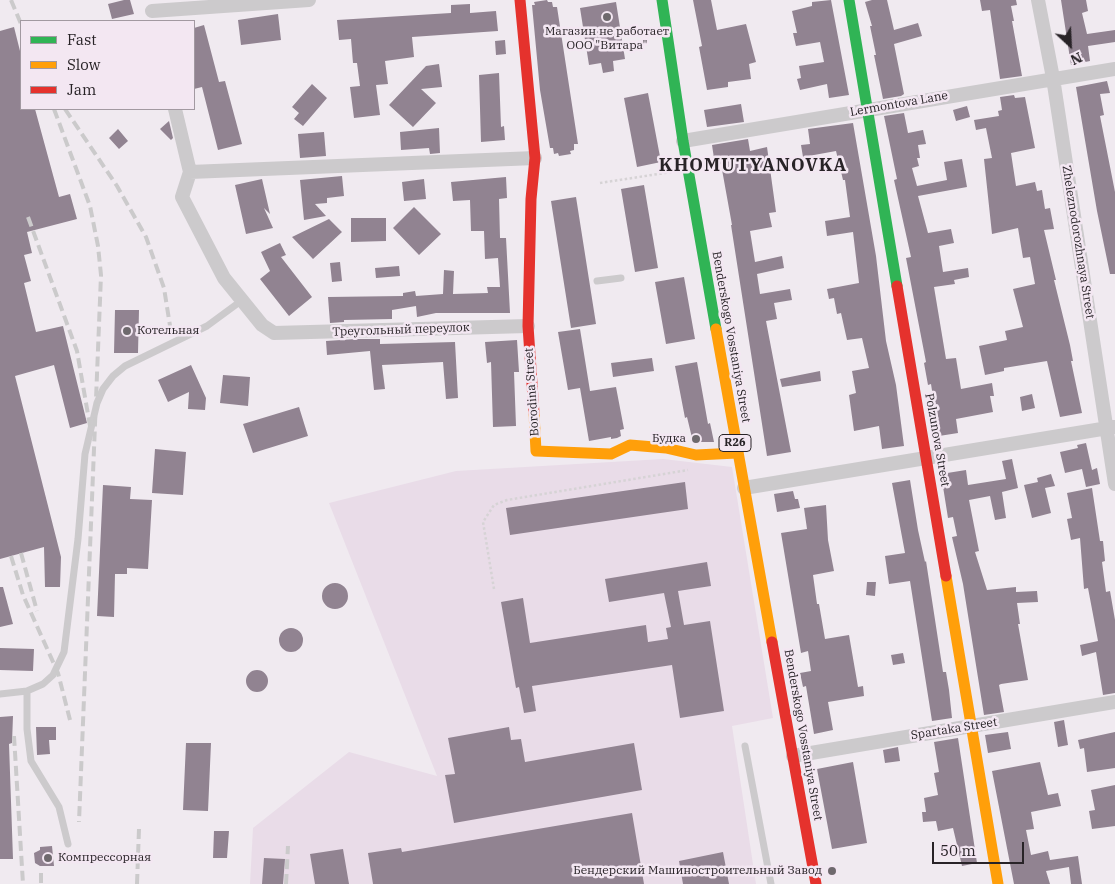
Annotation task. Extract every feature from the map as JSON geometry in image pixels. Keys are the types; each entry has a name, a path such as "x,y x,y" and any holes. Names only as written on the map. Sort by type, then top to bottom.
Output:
{"street":[{"path":"152,11 309,0"},
{"name":"Borodina Street","path":"520,0 535,158 531,199 528,326 536,451 611,454 630,445 666,448 696,454 737,453"},
{"name":"Benderskogo Vosstaniya Street","path":"662,0 683,141 815,884"},
{"name":"Polzunova Street","path":"849,0 998,884"},
{"name":"Zheleznodorozhnaya Street","path":"1038,0 1053,78 1110,427 1115,484"},
{"name":"Lermontova Lane","path":"683,141 1115,68"},
{"path":"175,110 190,172 182,197 224,278 241,301"},
{"path":"190,172 535,158"},
{"name":"Треугольный переулок","path":"241,301 262,326 274,333 528,326"},
{"path":"744,488 1110,427"},
{"name":"Spartaka Street","path":"793,756 1115,702"}],"lane":[{"path":"597,281 621,278"},
{"path":"0,694 37,688 51,678 64,652 78,538 85,454 97,403 103,389 119,370 207,326 241,301"},
{"path":"27,691 27,729 31,760 59,807 68,844"},
{"path":"745,746 771,884"}],"path":[{"path":"600,183 688,169"},
{"path":"494,589 483,522 494,506 507,500 691,470"}],"shaded area":[{"path":"663,459 732,467 773,718 732,726 756,884 250,884 253,828 349,752 437,776 329,503 456,471"}],"building":[{"path":"130,0 134,14 112,19 108,4"},
{"path":"547,0 552,2 553,7 557,7 578,144 574,144 574,150 570,151 571,154 559,156 558,153 554,154 553,148 550,148 540,90 532,5 535,5 534,2"},
{"path":"693,0 711,0 717,30 746,24 756,62 749,64 751,79 728,82 728,87 707,90 699,47 702,46"},
{"path":"831,0 849,95 829,98 827,84 800,90 797,79 801,78 799,66 824,62 820,42 796,46 793,33 797,33 792,11 812,6 812,2"},
{"path":"887,0 894,30 918,23 922,36 894,44 904,94 901,96 883,99 874,55 876,55 870,26 872,26 865,2"},
{"path":"980,0 1016,0 1017,5 1011,6 1014,21 1012,21 1022,76 1000,79 990,10 982,11"},
{"path":"1061,0 1086,0 1088,11 1082,13 1087,34 1115,30 1115,42 1088,46 1090,61 1071,65"},
{"path":"616,2 625,59 613,61 614,71 603,73 601,63 589,65 580,8"},
{"path":"470,4 470,13 496,11 498,31 412,37 414,57 385,61 388,84 376,85 380,115 354,118 350,87 360,86 357,63 353,63 351,39 339,40 337,20 451,13 451,5"},
{"path":"278,14 281,40 241,45 238,20"},
{"path":"204,25 219,82 225,81 242,144 218,150 202,87 195,89 195,28"},
{"path":"14,27 20,51 20,110 35,110 59,197 70,194 77,219 27,232 32,253 24,255 31,281 24,283 36,332 63,326 87,423 70,428 54,365 15,376 61,557 60,587 45,587 44,547 0,559 0,31"},
{"path":"505,40 506,54 496,55 495,41"},
{"path":"439,64 442,87 421,89 436,103 413,127 389,105 426,66"},
{"path":"499,73 501,127 504,126 505,140 481,142 479,75"},
{"path":"1107,81 1110,93 1100,94 1104,115 1100,116 1115,192 1115,274 1110,274 1097,211 1076,87"},
{"path":"312,84 327,98 303,126 294,119 299,113 292,107"},
{"path":"648,93 661,162 637,167 624,98"},
{"path":"1014,95 1015,98 1025,97 1035,148 1011,153 1016,186 1035,182 1037,191 1042,190 1045,209 1050,208 1054,229 1044,230 1070,345 1073,361 1071,361 1082,413 1060,417 1047,361 1004,368 1004,371 985,375 979,346 1007,340 1005,331 1023,327 1013,289 1035,284 1030,257 1023,258 1018,228 992,234 984,159 992,158 986,128 976,130 974,120 999,116 998,111 1002,110 1000,97"},
{"path":"741,104 744,122 707,127 704,110"},
{"path":"967,106 970,117 956,121 953,110"},
{"path":"904,113 908,133 923,130 926,144 918,145 920,158 917,158 919,166 912,168 917,186 947,180 944,162 962,159 967,187 918,196 928,233 951,229 954,243 939,246 943,272 968,268 969,277 954,280 955,284 934,287 946,359 956,358 961,389 992,383 994,396 990,396 993,412 956,419 958,433 939,436 931,384 928,385 924,363 926,362 906,258 911,257 894,180 897,179 884,116"},
{"path":"169,121 173,138 171,140 160,129"},
{"path":"853,123 876,256 886,341 896,385 904,446 882,449 879,426 854,431 849,395 856,393 852,371 869,368 862,338 847,340 841,313 837,314 834,298 829,299 827,289 859,283 853,232 827,236 825,221 850,217 845,180 843,180 836,151 803,157 801,145 810,144 808,129"},
{"path":"439,128 440,153 430,154 429,148 401,150 400,132"},
{"path":"118,129 128,141 119,149 109,138"},
{"path":"324,132 326,156 300,158 298,134"},
{"path":"748,139 750,151 767,147 776,212 769,213 772,227 750,231 755,262 782,256 784,268 757,274 760,294 790,289 792,300 774,303 777,319 766,321 791,452 767,456 732,225 721,164 715,165 712,145"},
{"path":"342,176 344,196 327,198 327,203 315,204 326,216 304,220 300,180"},
{"path":"506,177 507,198 499,199 500,238 506,238 510,313 436,313 417,317 416,306 392,310 392,319 344,320 344,322 330,323 328,297 403,296 403,293 415,291 416,296 443,294 444,270 454,271 453,294 488,293 487,287 500,287 498,258 485,259 484,231 471,231 470,200 453,201 451,182"},
{"path":"262,179 270,214 264,208 273,228 246,234 235,185"},
{"path":"424,179 426,199 404,201 402,182"},
{"path":"644,185 658,268 635,272 621,189"},
{"path":"576,197 596,324 571,328 551,201"},
{"path":"414,207 441,234 419,255 393,228"},
{"path":"351,218 386,218 386,241 351,242"},
{"path":"329,219 342,232 313,259 292,237"},
{"path":"280,243 286,255 281,257 312,297 289,316 260,279 270,271 261,252"},
{"path":"340,262 342,281 332,282 330,263"},
{"path":"399,266 400,276 376,278 375,268"},
{"path":"684,277 695,339 666,344 655,282"},
{"name":"Котельная","path":"115,310 139,310 138,353 114,353"},
{"path":"580,329 590,391 616,387 624,429 620,430 621,436 617,438 611,439 611,437 589,441 580,388 568,390 558,332"},
{"path":"380,339 380,344 455,342 458,398 446,399 443,362 382,365 385,389 374,390 370,351 327,355 326,341"},
{"path":"517,340 519,372 514,372 516,426 493,427 491,362 487,363 485,342"},
{"path":"652,358 654,371 613,377 611,363"},
{"path":"697,362 708,424 710,423 714,442 693,442 687,417 685,418 675,366"},
{"path":"191,365 206,398 205,410 188,409 189,392 168,402 158,380"},
{"path":"820,371 821,381 782,387 780,379"},
{"path":"223,375 250,377 248,406 220,403"},
{"path":"1032,394 1035,408 1022,411 1020,397"},
{"path":"299,407 308,436 253,453 243,424"},
{"path":"1086,443 1092,470 1097,468 1100,484 1086,487 1082,469 1065,473 1060,452 1078,448 1077,445"},
{"path":"155,449 186,452 183,495 152,493"},
{"path":"1012,459 1018,488 1002,492 1006,518 995,520 990,496 969,500 979,551 975,552 987,590 1016,587 1016,592 1037,591 1038,602 1017,603 1020,624 1018,624 1028,680 999,685 1004,712 984,715 963,584 952,537 957,536 953,517 948,518 941,474 966,470 968,485 1006,479 1002,461"},
{"path":"1051,474 1055,486 1045,488 1051,513 1032,518 1024,485 1038,482 1037,478"},
{"path":"910,480 918,530 926,561 943,672 946,672 952,718 932,721 910,581 889,584 885,556 905,553 892,483"},
{"path":"685,482 688,509 510,535 506,508"},
{"path":"103,485 131,487 130,499 152,500 148,569 127,568 127,574 115,574 114,617 97,616"},
{"path":"1092,488 1100,541 1103,541 1105,561 1102,562 1106,592 1110,591 1115,620 1115,693 1103,695 1096,652 1082,656 1080,645 1098,641 1088,588 1084,589 1080,538 1071,540 1067,519 1072,518 1067,493"},
{"path":"793,491 795,499 798,499 800,508 777,512 774,494"},
{"path":"826,505 828,540 834,571 813,575 817,604 819,604 825,639 849,635 858,687 863,686 864,696 828,702 833,730 814,734 806,686 803,687 800,673 811,671 808,651 801,653 781,533 807,529 804,508"},
{"path":"707,562 711,586 678,591 684,625 710,621 724,711 680,718 672,665 532,686 536,711 524,713 519,687 516,688 501,602 523,598 530,643 646,625 648,642 668,639 666,628 671,627 664,593 609,602 605,579"},
{"path":"867,582 876,582 875,596 866,595"},
{"path":"335,583 344,587 348,596 344,605 335,609 326,605 322,596 326,587"},
{"path":"0,587 3,587 13,624 0,627"},
{"path":"291,628 299,632 303,640 299,648 291,652 283,648 279,640 283,632"},
{"path":"0,648 34,649 33,671 0,670"},
{"path":"903,653 905,663 893,665 891,655"},
{"path":"257,670 265,673 268,681 265,689 257,692 249,689 246,681 249,673"},
{"path":"13,716 12,743 9,744 13,859 0,859 0,717"},
{"path":"1064,720 1068,745 1058,747 1054,722"},
{"path":"36,727 56,727 56,740 49,740 50,754 37,755"},
{"path":"509,727 511,740 521,739 525,762 634,743 642,790 454,823 445,775 455,774 448,738"},
{"path":"1008,732 1011,749 988,753 985,735"},
{"path":"1115,732 1115,768 1087,772 1084,748 1080,749 1078,740"},
{"path":"958,738 977,863 962,866 953,828 938,831 936,821 923,822 922,812 926,812 924,798 938,795 934,773 939,772 934,742"},
{"path":"186,743 211,743 208,811 183,810"},
{"path":"898,747 900,761 885,763 883,750"},
{"path":"853,762 867,843 832,849 817,769"},
{"path":"1040,762 1048,795 1058,793 1061,806 1031,812 1034,829 1026,830 1031,855 1048,851 1050,860 1078,856 1082,884 1071,884 1069,867 1046,871 1050,884 1014,884 992,771"},
{"path":"1115,785 1115,826 1092,829 1089,811 1095,810 1091,790"},
{"path":"632,813 644,884 373,884 368,853 401,848 402,852"},
{"path":"214,831 229,831 227,858 213,858"},
{"name":"Компрессорная","path":"52,846 54,866 40,866 35,863 34,853 40,850 40,847"},
{"path":"343,849 349,884 315,884 310,854"},
{"path":"723,852 729,884 683,884 679,861"},
{"path":"264,858 285,859 283,884 262,884"}],"railway":[{"path":"11,0 20,22"},
{"path":"54,110 90,206 98,246 101,275 79,822"},
{"path":"66,110 117,186 146,237 164,288 171,332"},
{"path":"28,217 77,351 90,426"},
{"path":"21,553 37,611"},
{"path":"11,556 23,595 58,673 70,720"},
{"path":"14,736 23,884"},
{"path":"137,884 139,829"},
{"path":"286,884 288,846"},
{"path":"41,873 41,884"}],"traffic: fast":[{"path":"662,0 683,141 716,329"},
{"path":"849,0 897,286"}],"traffic: slow":[{"path":"716,329 772,642"},
{"path":"534,413 536,451 611,454 630,445 666,448 696,455 737,453"},
{"path":"946,576 998,884"}],"traffic: jam":[{"path":"520,0 535,158 531,199 528,326 534,413"},
{"path":"897,286 946,576"},
{"path":"772,642 816,884"}],"place":[{"name":"Магазин не работает ООО \"Витара\"","path":"607,17"},
{"name":"Котельная","path":"127,331"},
{"name":"Будка","path":"696,439"},
{"name":"Компрессорная","path":"48,858"},
{"name":"Бендерский Машиностроительный Завод","path":"832,871"}],"district":[{"name":"KHOMUTYANOVKA","path":"753,166"}]}
